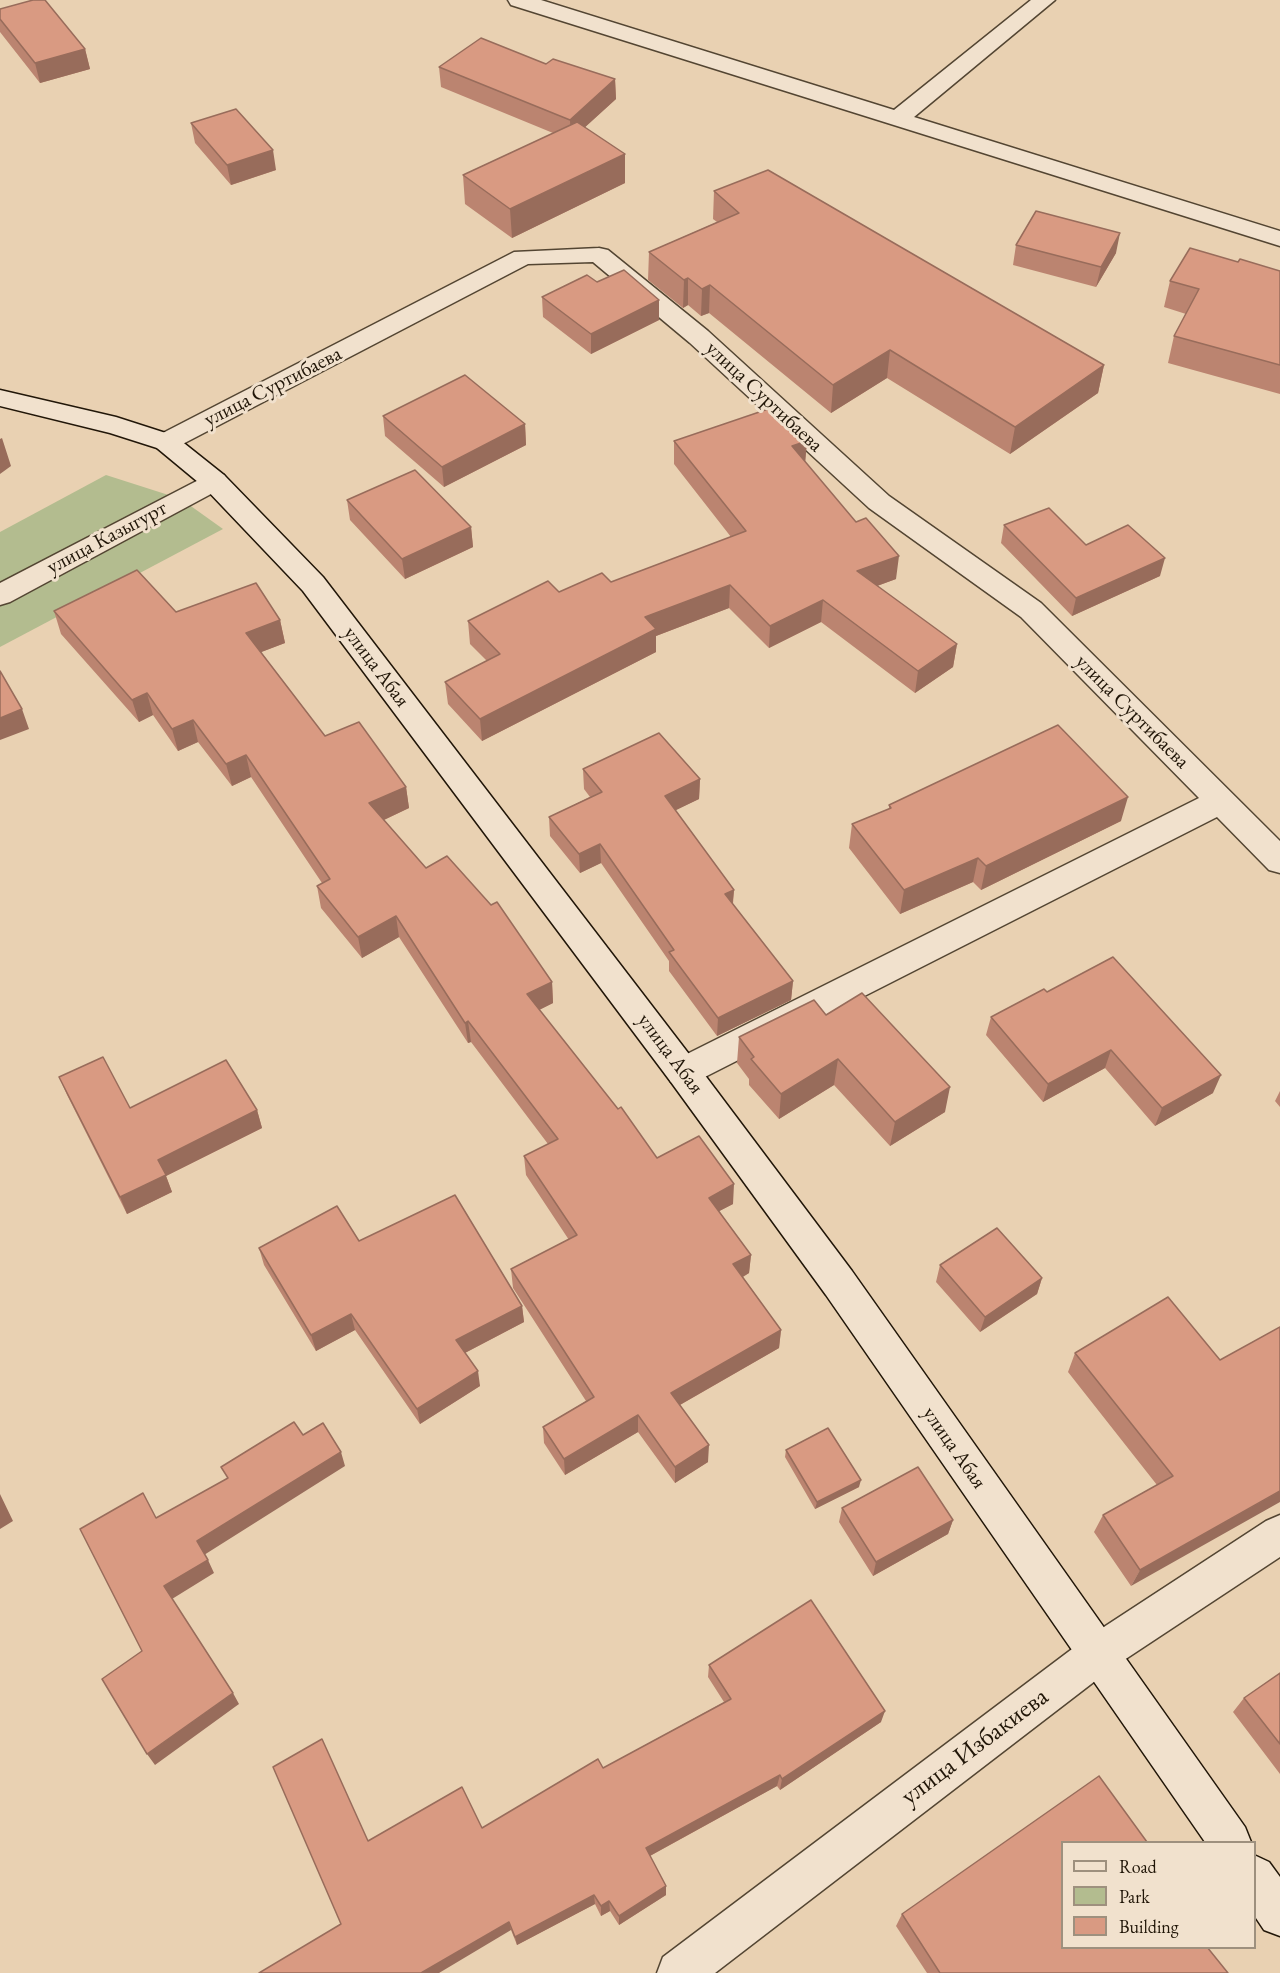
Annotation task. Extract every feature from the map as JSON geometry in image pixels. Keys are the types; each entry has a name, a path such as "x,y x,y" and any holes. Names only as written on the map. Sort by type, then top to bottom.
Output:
{"street":[{"path":"519,0 1280,239"},
{"path":"897,119 1044,0"},
{"name":"улица Суртибаева","path":"166,442 523,257 599,255 699,337 879,502 1031,610 1280,861"},
{"name":"улица Абая","path":"0,398 116,426 166,442 214,481 313,584 683,1072 839,1283 1229,1841"},
{"name":"улица Казыгурт","path":"0,595 214,481"},
{"path":"683,1072 1221,801"},
{"name":"улица Избакиева","path":"679,1973 1098,1654 1280,1534"},
{"path":"1256,1880 1280,1914"}],"green space":[{"path":"106,475 181,499 223,529 0,647 0,532"}],"building":[{"path":"33,0 45,0 85,49 35,63 0,19 0,9"},
{"path":"481,38 546,64 553,59 615,79 570,120 439,67"},
{"path":"236,109 273,150 227,165 191,123"},
{"path":"577,122 625,154 510,209 463,175"},
{"path":"768,170 1104,365 1015,427 890,350 833,385 710,285 702,289 688,278 684,280 649,252 739,213 714,191"},
{"path":"1036,211 1120,233 1101,267 1016,245"},
{"path":"1190,248 1280,271 1280,365 1174,336 1199,289 1170,281"},
{"path":"624,270 659,300 591,334 542,297 587,275 597,282"},
{"path":"465,375 525,424 442,467 383,416"},
{"path":"777,406 807,441 792,446 856,522 866,518 899,556 857,571 957,644 918,671 823,600 770,626 730,585 645,617 656,629 480,719 445,682 500,654 468,621 548,581 559,592 602,573 611,582 746,531 674,441"},
{"path":"415,470 471,527 402,559 347,500"},
{"path":"1049,508 1086,545 1128,525 1165,558 1076,598 1004,525"},
{"path":"137,570 176,612 256,583 280,620 246,633 325,736 359,722 406,787 369,803 426,868 447,856 491,905 497,902 552,982 527,994 618,1109 621,1107 657,1158 699,1136 734,1184 709,1198 751,1255 733,1264 781,1330 671,1393 709,1445 675,1467 638,1415 564,1459 543,1427 594,1397 511,1269 577,1235 524,1156 558,1139 468,1021 465,1023 396,916 358,937 317,886 330,879 246,755 226,764 193,720 172,729 147,693 132,700 54,611"},
{"path":"0,671 22,709 0,718"},
{"path":"1058,725 1128,797 986,866 978,858 904,890 852,824 891,808 889,805"},
{"path":"659,733 700,779 665,796 734,890 725,894 793,981 718,1018 669,952 674,950 600,844 579,854 549,817 602,792 583,769"},
{"path":"1113,957 1221,1075 1162,1108 1111,1050 1048,1084 991,1017 1044,989 1047,992"},
{"path":"862,993 950,1087 895,1122 838,1059 781,1094 751,1059 754,1057 739,1037 814,1000 826,1015"},
{"path":"103,1057 130,1108 226,1060 257,1110 158,1160 166,1175 120,1197 59,1077"},
{"path":"455,1195 522,1306 456,1340 478,1371 417,1409 351,1314 311,1335 259,1248 337,1206 359,1241"},
{"path":"997,1228 1042,1278 985,1317 940,1265"},
{"path":"1168,1297 1220,1360 1280,1327 1280,1491 1140,1570 1103,1515 1173,1476 1075,1353"},
{"path":"294,1422 303,1435 323,1423 341,1452 197,1541 208,1560 164,1586 233,1693 147,1754 102,1679 142,1651 80,1529 143,1493 156,1518 228,1478 221,1467"},
{"path":"828,1428 861,1480 817,1502 786,1450"},
{"path":"918,1467 953,1520 876,1562 842,1508"},
{"path":"811,1600 885,1711 782,1779 780,1775 646,1848 666,1886 619,1916 609,1901 601,1906 594,1895 515,1937 509,1922 421,1973 259,1973 341,1924 273,1767 322,1739 368,1841 462,1787 482,1828 598,1759 603,1768 731,1699 709,1665"},
{"path":"1280,1673 1280,1744 1244,1698"},
{"path":"1099,1776 1146,1841 1061,1841 1061,1949 1209,1949 1228,1973 940,1973 902,1914"}]}
